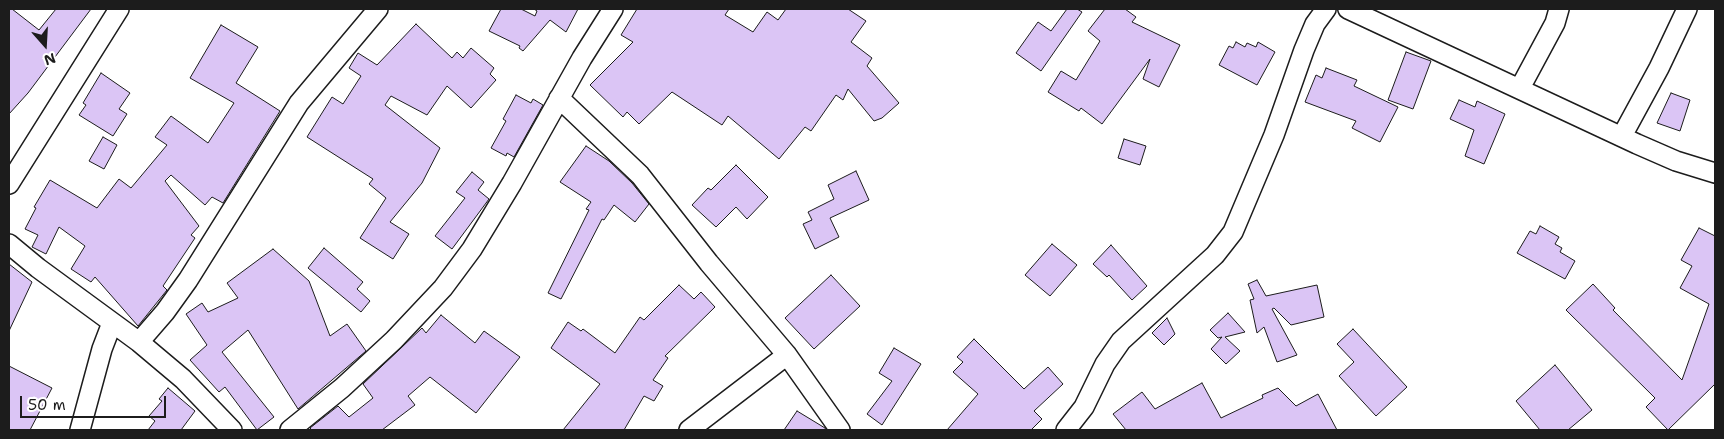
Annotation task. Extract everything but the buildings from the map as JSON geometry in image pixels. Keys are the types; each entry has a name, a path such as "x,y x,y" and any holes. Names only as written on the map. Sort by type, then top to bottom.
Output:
{"street":[{"path":"9,184 119,9"},
{"path":"139,342 165,312 188,280 299,103 378,9"},
{"path":"290,430 342,388 394,340 443,288 472,249 508,192 558,98 613,9"},
{"path":"1066,430 1084,407 1105,364 1121,341 1215,255 1233,232 1274,135 1304,50 1315,24 1326,9"},
{"path":"1348,9 1676,161 1715,173"},
{"path":"1520,88 1554,23 1559,9"},
{"path":"1622,136 1659,68 1687,9"},
{"path":"558,98 640,175 709,263 787,355 840,430"},
{"path":"9,244 139,342 183,379 232,430"},
{"path":"80,430 102,349 112,323"},
{"path":"689,430 787,355"}]}
